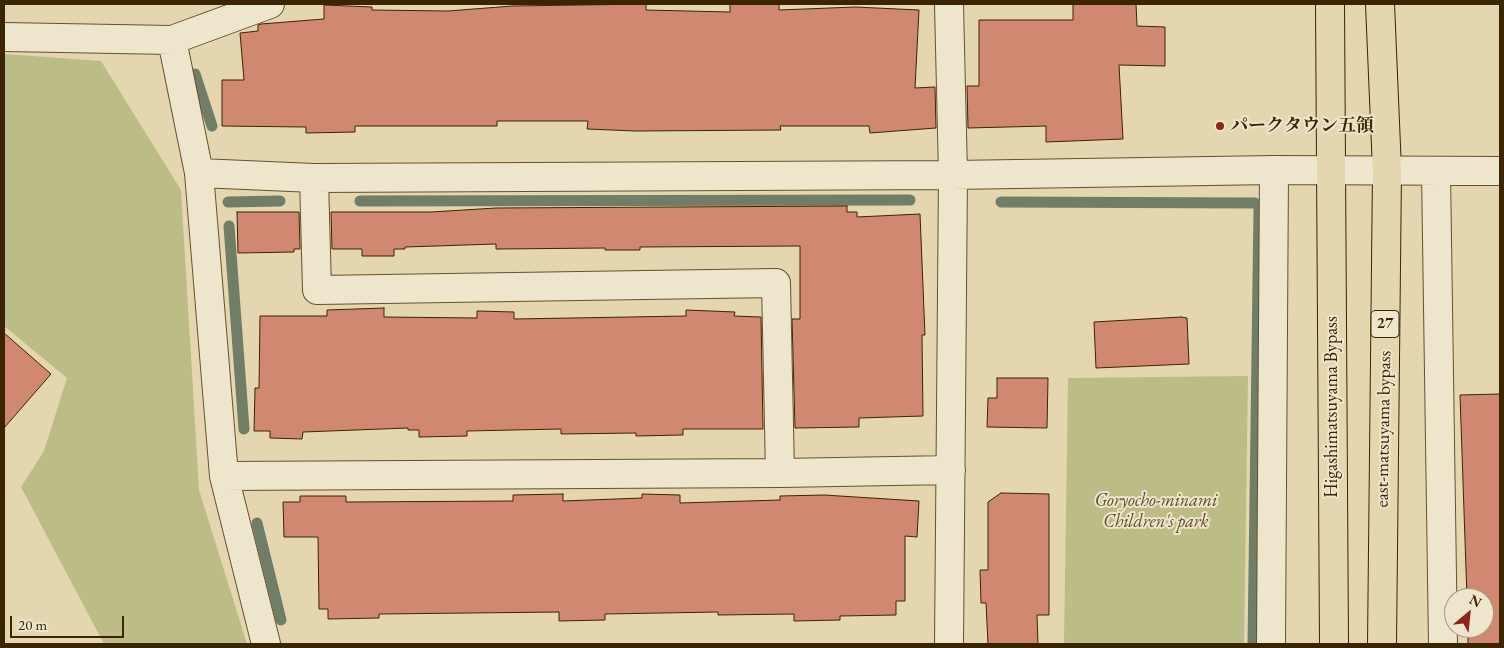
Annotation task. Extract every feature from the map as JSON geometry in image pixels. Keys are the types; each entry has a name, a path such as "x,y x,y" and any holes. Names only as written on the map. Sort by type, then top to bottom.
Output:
{"main road":[{"path":"1330,4 1331,170"},
{"name":"east-matsuyama bypass","path":"1380,4 1387,170 1382,644"},
{"name":"Higashimatsuyama Bypass","path":"1331,170 1334,644"}],"street":[{"path":"4,37 172,40 270,4"},
{"path":"949,4 953,175 949,644"},
{"path":"172,40 199,173 224,476 266,644"},
{"path":"199,173 314,178 953,175 1274,170 1500,171"},
{"path":"1271,644 1274,170"},
{"path":"1436,171 1443,644"},
{"path":"314,178 317,290 776,283 780,473"},
{"path":"224,476 780,473 951,470"}],"green space":[{"path":"4,54 101,61 181,190 199,490 247,644 104,644 21,487 44,451 67,378 4,326"},
{"name":"Goryocho-minami Children's park","path":"1248,376 1244,644 1064,644 1068,378"}],"building":[{"path":"646,4 646,10 730,12 730,4 779,4 779,10 855,7 919,10 915,88 935,87 936,128 870,133 869,126 780,126 781,130 636,131 587,129 588,121 497,121 497,126 355,126 355,132 306,133 306,127 222,126 222,80 244,80 240,33 258,31 258,25 261,24 324,19 324,5 372,7 372,10 448,11 512,6"},
{"path":"1073,4 1136,4 1137,26 1165,27 1165,66 1119,65 1123,139 1046,142 1046,126 968,128 967,86 979,86 979,20 1073,20"},
{"path":"847,206 847,212 857,212 857,217 920,214 925,335 922,335 923,416 859,418 859,427 795,428 792,319 800,319 800,246 640,247 640,250 605,250 605,248 496,249 496,244 405,247 405,249 394,249 394,256 362,256 362,249 332,249 331,212 431,212 496,208"},
{"path":"237,212 299,212 300,249 294,249 294,252 238,253"},
{"path":"384,308 384,317 477,318 477,311 514,312 514,319 686,316 686,310 735,312 734,316 761,317 763,429 683,429 683,435 636,436 636,433 561,434 561,429 467,431 467,436 419,437 419,430 408,430 408,428 303,432 302,439 270,438 270,431 254,431 255,388 259,388 260,316 327,316 327,310"},
{"path":"1187,318 1189,364 1096,368 1094,322"},
{"path":"4,333 51,374 4,428"},
{"path":"997,378 1048,378 1047,428 987,427 988,398 997,398"},
{"path":"1500,394 1500,644 1468,644 1468,638 1494,638 1494,588 1467,588 1460,395"},
{"path":"1001,493 1049,494 1049,615 1037,615 1038,644 988,644 986,603 981,603 980,570 988,570 988,502"},
{"path":"563,494 563,501 642,498 642,494 680,495 680,503 780,500 780,496 824,495 919,501 917,537 905,536 905,601 896,601 896,615 840,616 840,620 794,621 794,614 718,615 718,612 605,614 605,620 559,621 559,612 379,614 379,618 328,619 328,609 319,609 318,537 284,537 283,502 300,502 300,496 346,496 346,502 513,501 513,495"}],"waterway":[{"path":"195,74 212,126"},
{"path":"360,201 910,200"},
{"path":"228,202 280,201"},
{"path":"1001,202 1255,203"},
{"path":"1253,644 1259,209"},
{"path":"229,226 244,429"},
{"path":"257,523 281,620"}],"place":[{"name":"パークタウン五領","path":"1220,126"}]}
